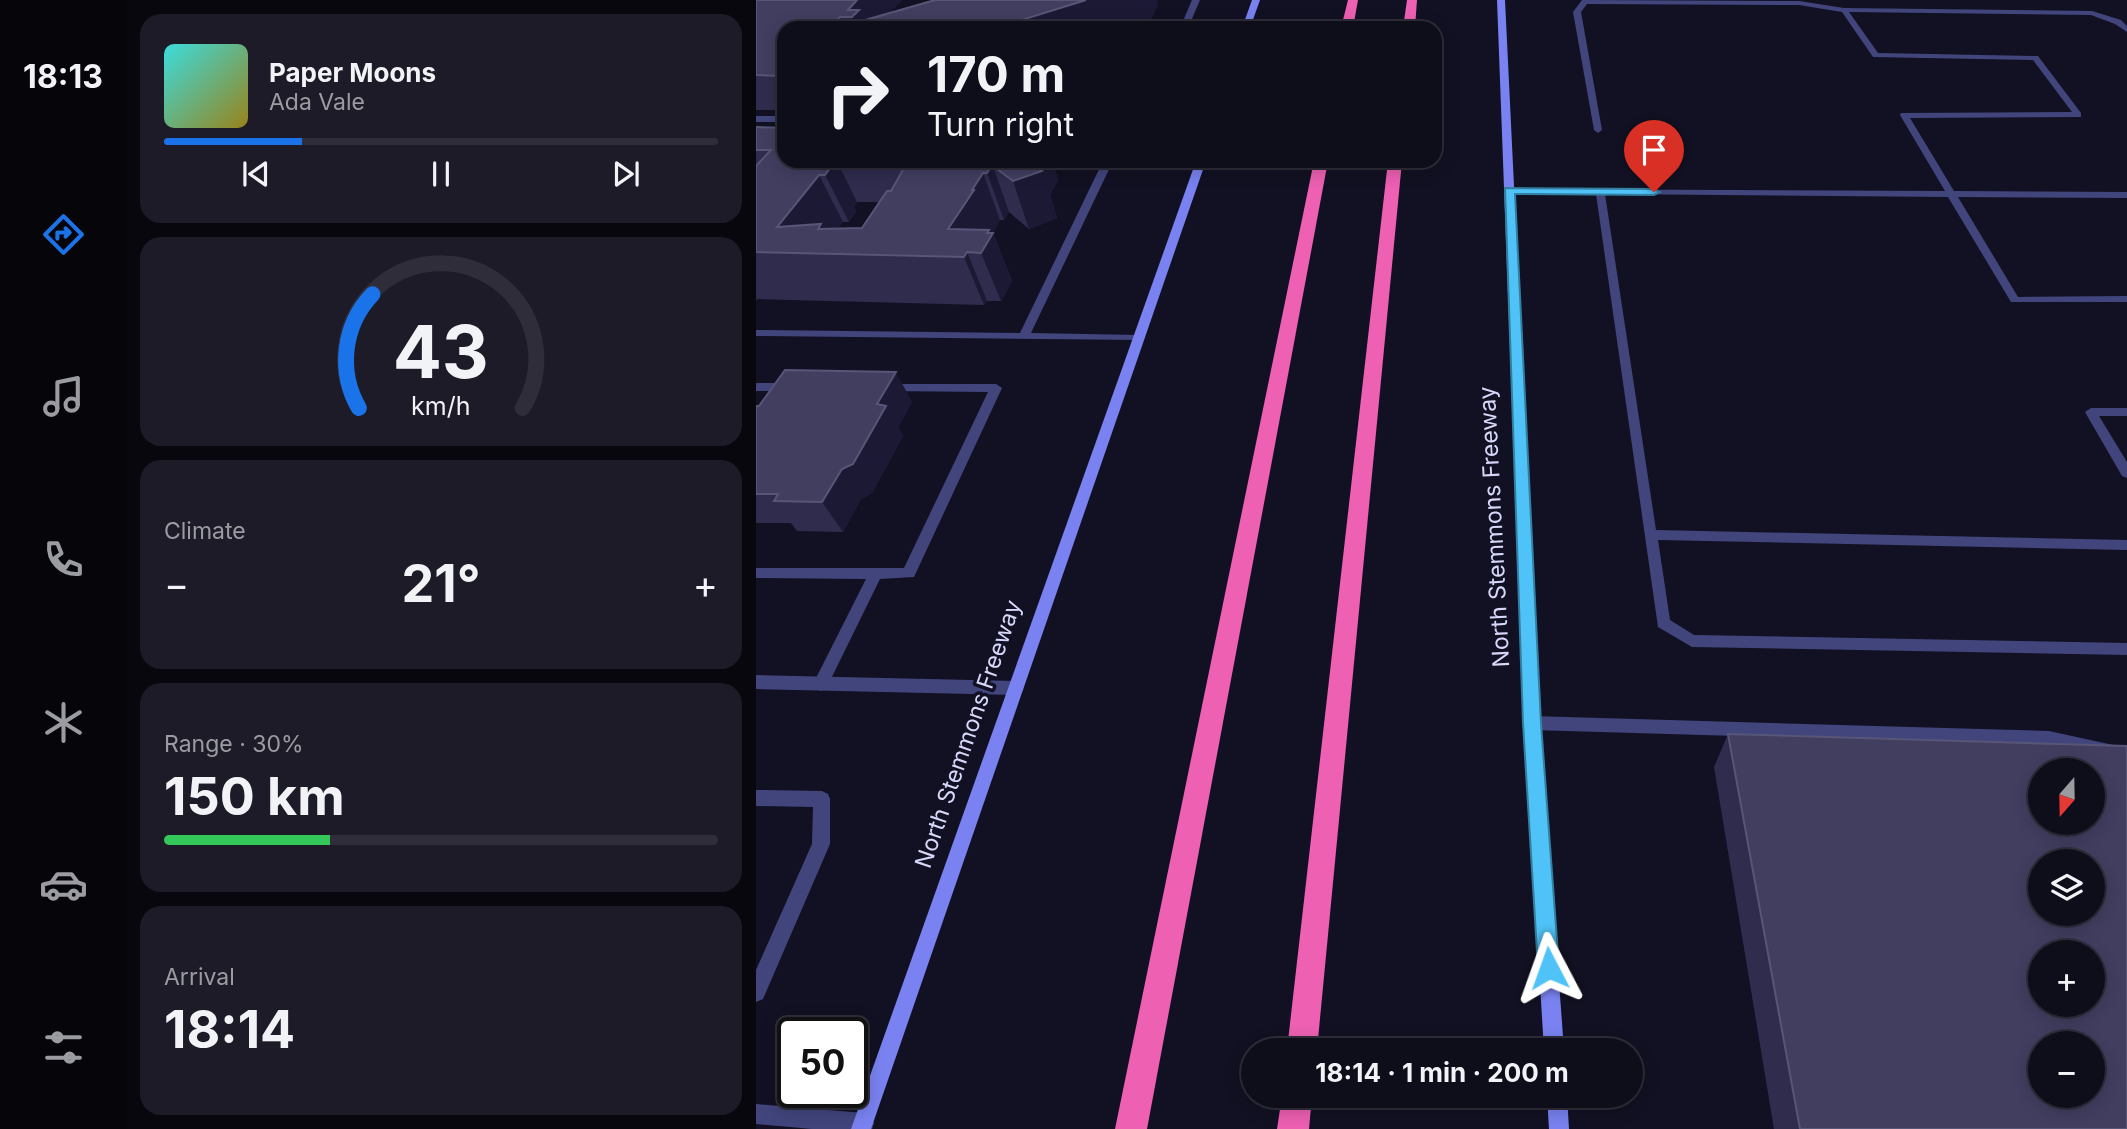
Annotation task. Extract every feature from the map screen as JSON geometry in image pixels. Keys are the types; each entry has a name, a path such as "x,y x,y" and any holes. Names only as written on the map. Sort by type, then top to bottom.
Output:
{"highway":[{"path":"1349,21 1353,0"},
{"path":"1410,21 1413,2"},
{"path":"1131,1129 1320,168"},
{"path":"1303,1038 1394,168"}],"main road":[{"path":"1248,21 1256,0"},
{"name":"North Stemmons Freeway","path":"1501,0 1532,723 1553,1038"},
{"name":"North Stemmons Freeway","path":"862,1126 1198,168"},
{"path":"1558,1108 1559,1129"}],"street":[{"path":"1187,21 1196,0"},
{"path":"1837,0 1876,55 2035,58 2078,115 1904,115 2015,300 2127,299"},
{"path":"1598,130 1577,12 1586,2 1799,3 1844,10 2092,13 2118,22 2127,30"},
{"path":"756,119 777,119"},
{"path":"1024,337 1105,168"},
{"path":"1509,191 2127,195"},
{"path":"1600,191 1663,623 1692,642 2127,649"},
{"path":"756,333 1139,338"},
{"path":"756,387 809,387"},
{"path":"756,573 909,573 996,388 876,388"},
{"path":"2127,412 2091,412 2127,473"},
{"path":"1650,535 2127,545"},
{"path":"821,684 876,574"},
{"path":"756,682 1016,688"},
{"path":"1532,723 2049,738 2127,755"},
{"path":"756,797 822,799 822,810 821,844 756,992"},
{"path":"756,1114 862,1126"}],"building":[{"path":"756,0 857,0 848,10 859,10 852,17 840,17 836,21 777,21 777,76 756,75"},
{"path":"935,0 1086,0 1018,21 862,21"},
{"path":"756,127 777,128 777,168 830,168 825,175 819,175 777,227 821,224 818,229 862,228 887,191 891,191 904,168 990,168 987,173 983,173 948,229 989,230 987,233 993,233 981,253 967,252 964,257 756,252 756,166 771,150 756,150"},
{"path":"996,168 1038,168 1042,171 1013,181"},
{"path":"785,370 896,372 877,404 886,406 853,464 842,469 822,502 774,501 778,494 756,494 756,406 759,406"},
{"path":"1728,734 2127,746 2127,1129 1800,1129"}],"route":[{"path":"1549,968 1532,723 1509,191 1654,192"}]}
